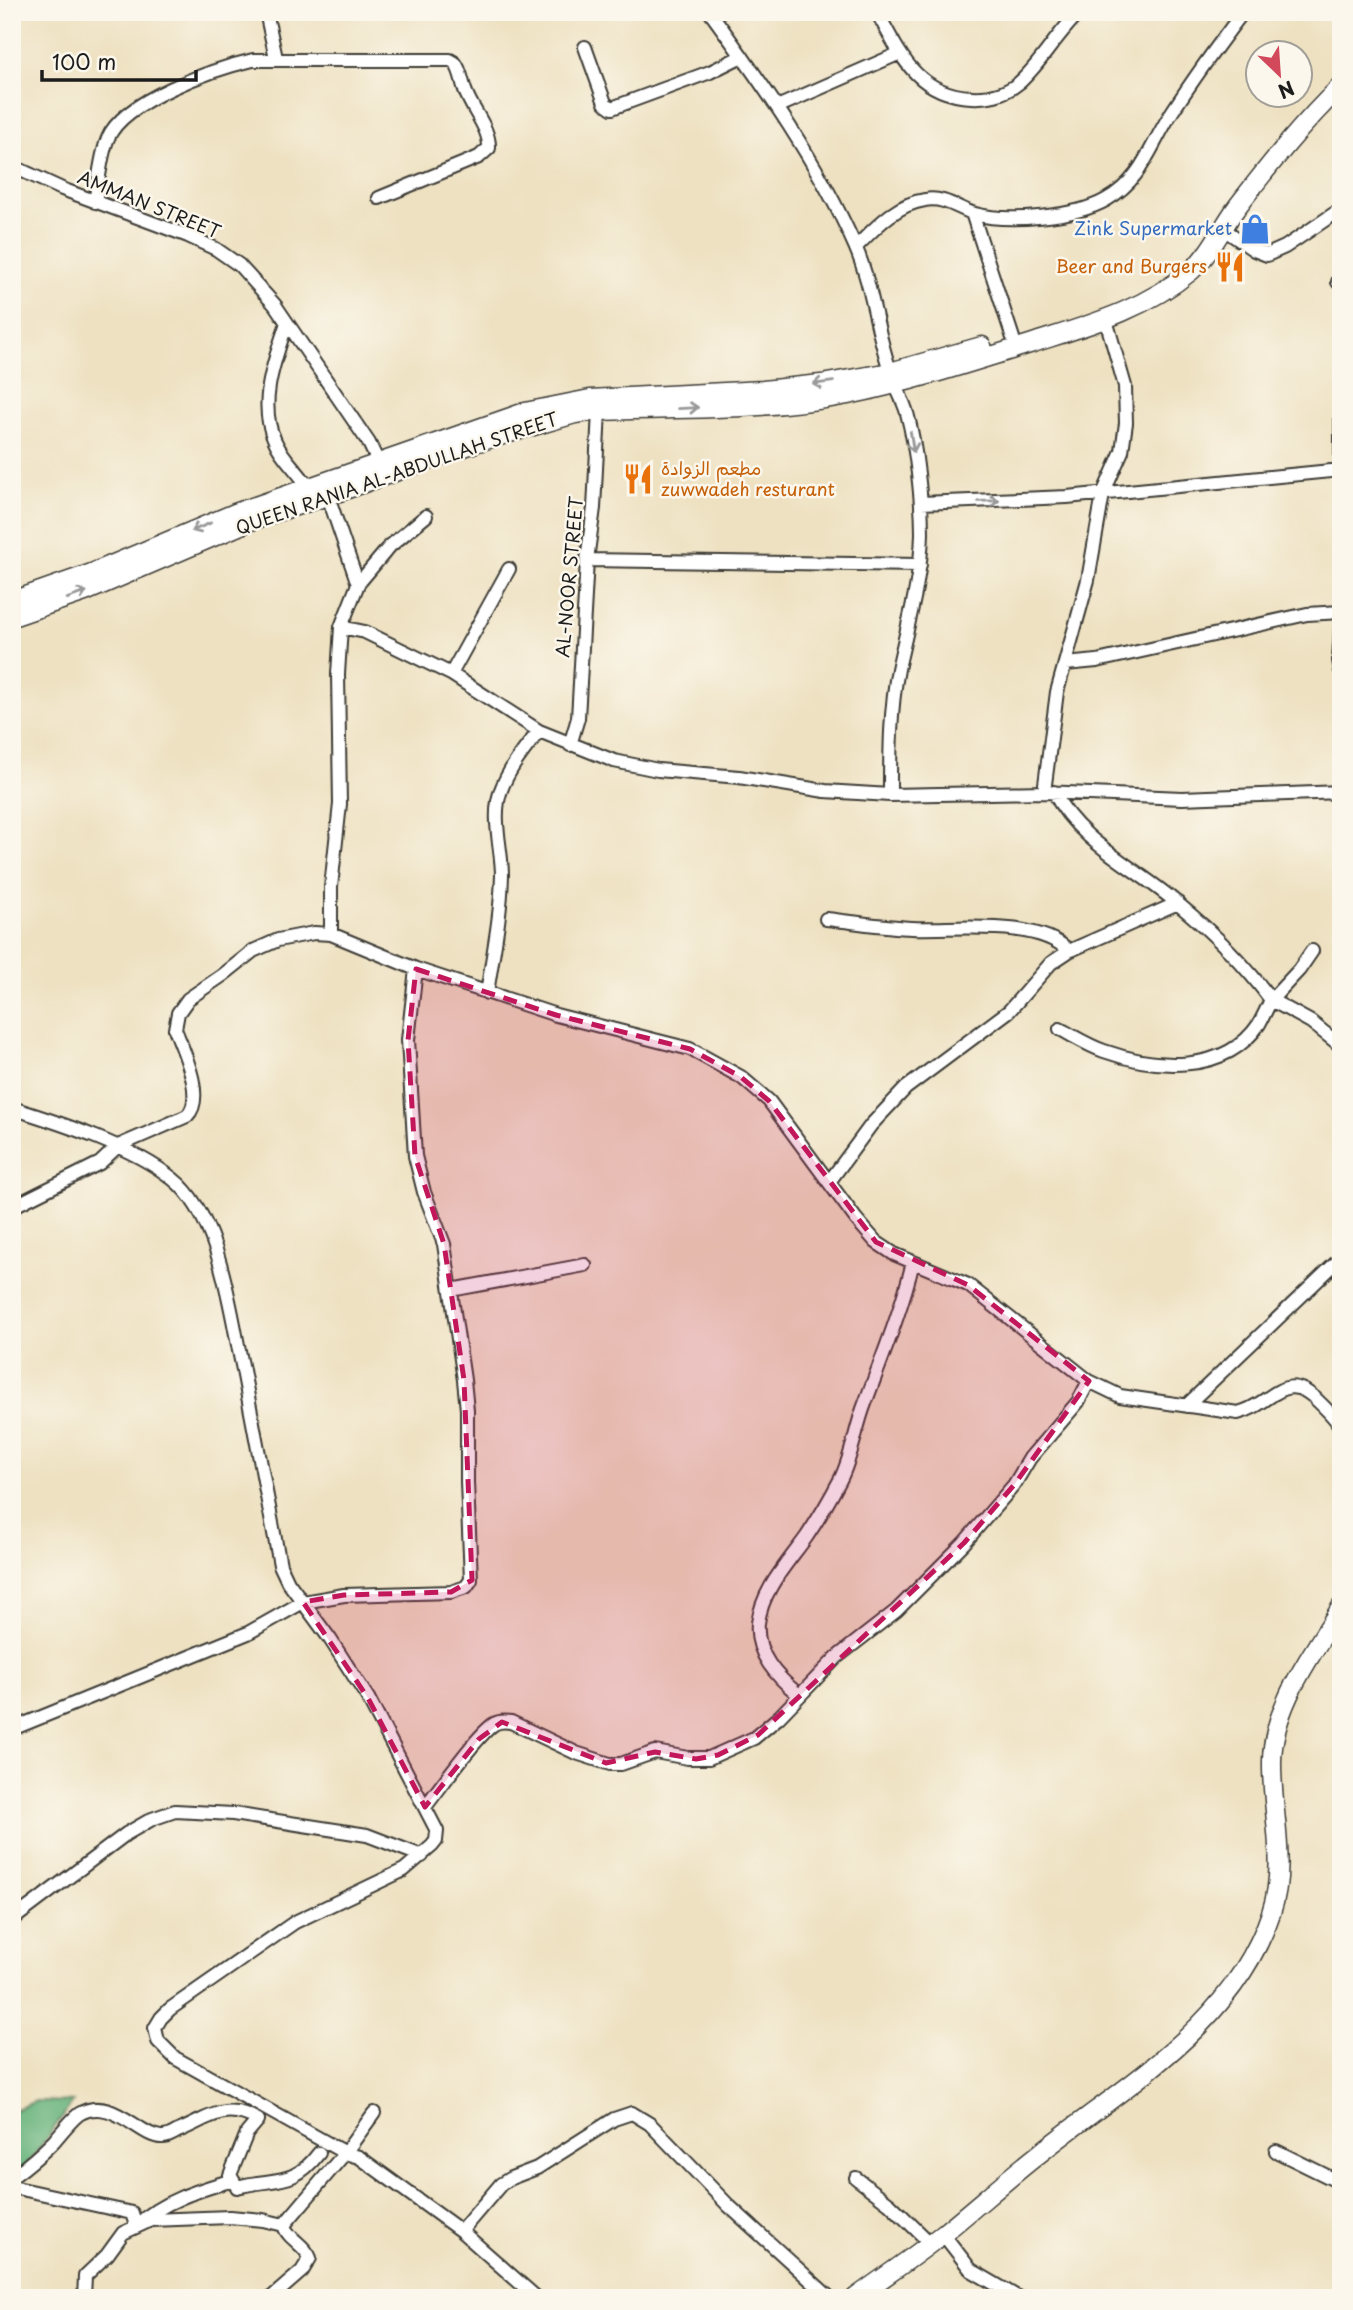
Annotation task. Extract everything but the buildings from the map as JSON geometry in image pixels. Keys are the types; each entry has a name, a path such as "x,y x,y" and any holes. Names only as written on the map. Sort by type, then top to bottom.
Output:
{"main road":[{"name":"QUEEN RANIA AL-ABDULLAH STREET","path":"12,601 92,573 234,513 525,412 590,399 763,390 929,376 1106,320 1147,302 1171,286 1210,253 1219,232 1292,136 1341,86"},
{"name":"QUEEN RANIA AL-ABDULLAH STREET","path":"12,617 85,592 248,522 475,443 555,419 599,411 777,404 847,395 1103,310 1133,297 1152,287 1219,232"},
{"path":"855,2298 937,2238 1041,2152 1171,2054 1209,2014 1255,1951 1271,1912 1278,1878 1272,1761 1278,1722 1298,1681 1341,1607"}],"street":[{"path":"266,12 276,58"},
{"path":"710,12 777,107 817,171 856,247 893,378 906,412 921,503 920,565 894,695 890,795"},
{"path":"877,12 898,54 922,80 934,88 963,97 995,95 1020,83 1064,26 1080,12"},
{"path":"856,247 889,216 928,199 941,200 972,213 1005,219 1029,218 1079,210 1095,205 1122,189 1145,163 1166,121 1205,61 1243,12"},
{"path":"585,47 605,103 612,108 710,72 742,55"},
{"path":"777,107 898,54"},
{"path":"95,202 108,136 120,120 136,107 225,66 276,58 445,58 455,63 489,141 489,148 479,158 379,198"},
{"name":"AMMAN STREET","path":"12,166 95,202 188,236 239,265 287,323 369,443 379,464"},
{"path":"1219,232 1267,255 1286,247 1341,209"},
{"path":"972,213 1013,338"},
{"path":"1325,218 1341,223"},
{"path":"1106,320 1127,401 1122,451 1103,494 1088,580 1057,692 1049,792 1088,835 1178,903 1254,976 1271,1000 1311,1022 1341,1046"},
{"path":"287,323 270,379 269,422 275,443 304,481"},
{"path":"921,503 1067,498 1341,471 1341,399"},
{"name":"AL-NOOR STREET","path":"570,745 578,718 599,411"},
{"path":"328,496 358,584"},
{"path":"331,934 331,887 340,804 338,674 341,627 358,584 390,546 426,516"},
{"path":"587,560 920,565"},
{"path":"451,674 509,569"},
{"path":"1065,664 1097,661 1307,614 1341,612"},
{"path":"341,627 365,632 451,674 539,731 570,745 614,761 658,770 739,776 825,791 890,795 1049,792 1182,798 1341,792"},
{"path":"1341,627 1341,671"},
{"path":"487,993 499,924 500,791 512,767 539,731"},
{"path":"829,1182 871,1125 897,1096 1009,1011 1051,963 1069,951 1178,903"},
{"path":"826,919 911,928 1000,929 1053,939 1069,951"},
{"path":"12,1208 100,1163 118,1146 187,1116 194,1107 195,1092 175,1029 178,1013 188,999 266,944 294,936 331,934 416,969 556,1016 690,1049 741,1077 769,1101 856,1219 876,1241 894,1254 968,1285 1089,1381 1121,1396 1238,1413 1279,1390 1295,1386 1308,1391 1335,1418 1341,1428"},
{"path":"1060,1029 1102,1051 1127,1058 1188,1065 1211,1059 1244,1040 1258,1025 1271,1000 1299,970 1312,951"},
{"path":"12,1729 248,1633 303,1602 344,1595 451,1592 466,1587 471,1580 467,1410 444,1244 424,1192 415,1156 408,1049 416,969"},
{"path":"12,1108 118,1146 174,1179 194,1204 212,1237 222,1272 280,1564 288,1582 330,1639 368,1698 438,1836 422,1856 393,1876 295,1922 170,2010 155,2028 158,2041 175,2058 345,2153 359,2157 461,2231 537,2298"},
{"path":"1186,1406 1341,1258"},
{"path":"799,1695 776,1675 767,1661 758,1626 762,1604 773,1583 808,1534 846,1468 864,1406 902,1305 913,1262"},
{"path":"451,1290 585,1265"},
{"path":"425,1807 479,1739 497,1723 511,1722 606,1763 621,1764 655,1752 702,1759 718,1755 754,1738 779,1717 837,1657 896,1611 964,1543 1014,1485 1030,1458 1078,1402 1089,1381"},
{"path":"12,1920 126,1834 152,1819 175,1811 233,1814 367,1835 422,1856"},
{"path":"12,2177 50,2145 80,2114 102,2109 128,2119 148,2133 163,2137 220,2111 243,2111 258,2120 247,2133 230,2175 237,2187 291,2178 307,2169 319,2153"},
{"path":"271,2298 302,2271 310,2258 307,2251 285,2232 284,2225 345,2153 374,2113"},
{"path":"461,2231 501,2184 537,2168 614,2119 632,2113 650,2124 728,2205 830,2298"},
{"path":"1276,2151 1341,2183"},
{"path":"856,2178 937,2238 971,2270 1019,2298"},
{"path":"136,2226 150,2213 202,2189 233,2180"},
{"path":"12,2187 132,2213 136,2226"},
{"path":"85,2298 85,2276 107,2255 123,2232 151,2220 230,2217 284,2225"}],"highlighted area":[{"path":"416,969 556,1015 690,1049 741,1077 769,1101 876,1242 968,1285 1089,1381 1014,1485 964,1543 758,1735 718,1755 696,1759 655,1752 606,1763 502,1722 479,1739 425,1807 368,1698 303,1602 344,1595 451,1592 472,1580 464,1380 444,1244 415,1156 408,1040"}],"green space":[{"path":"36,2101 73,2102 20,2174 12,2178 12,2111"}],"place":[{"name":"Zink Supermarket","path":"1255,229"},
{"name":"Beer and Burgers","path":"1230,267"},
{"name":"مطعم الزوادة zuwwadeh resturant","path":"638,479"}]}
